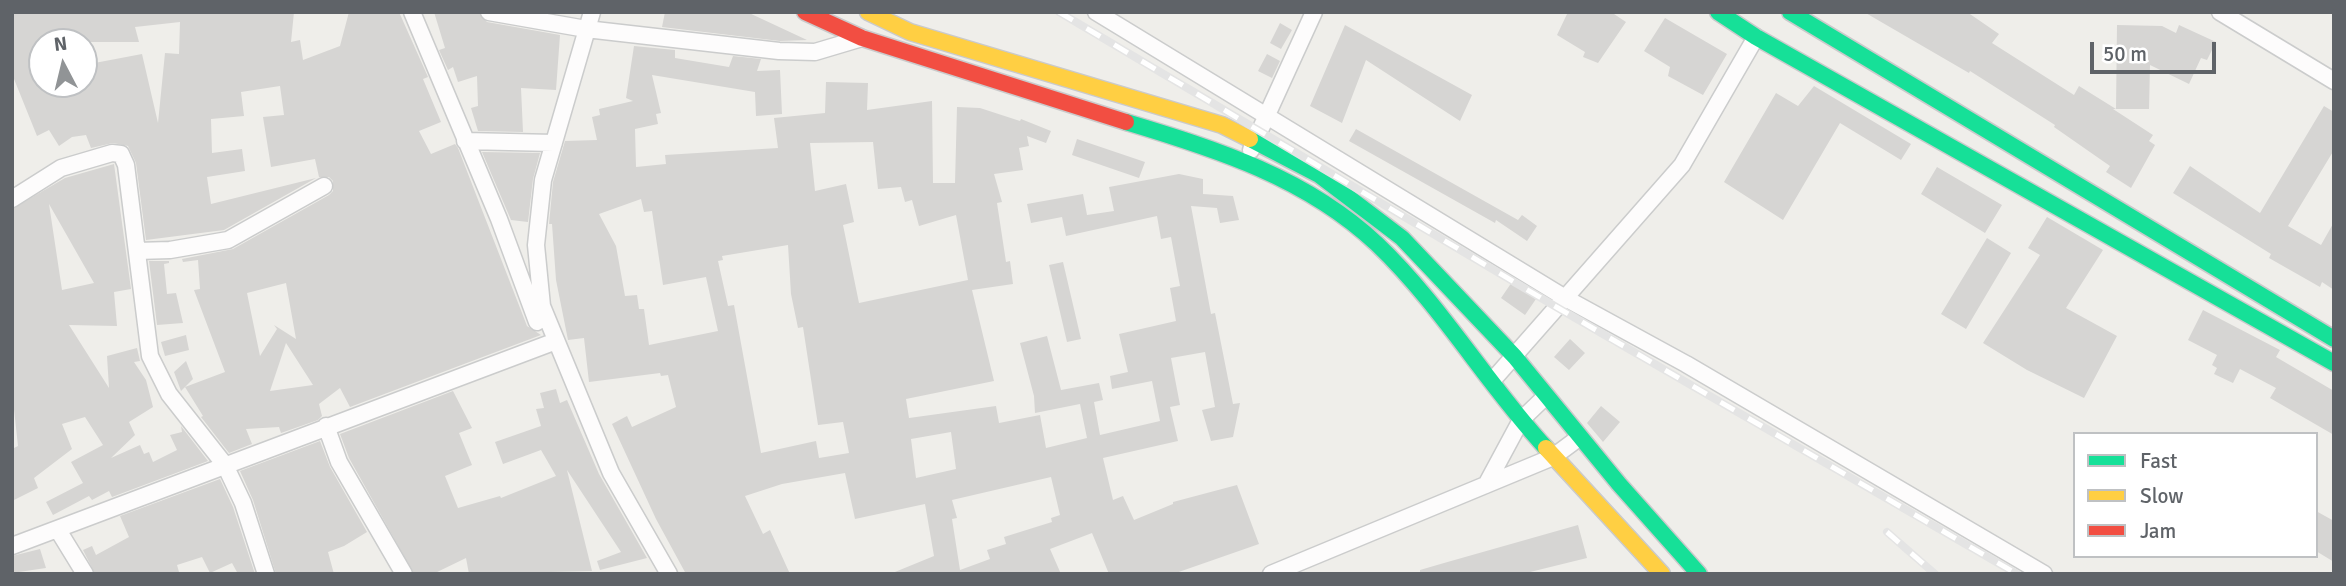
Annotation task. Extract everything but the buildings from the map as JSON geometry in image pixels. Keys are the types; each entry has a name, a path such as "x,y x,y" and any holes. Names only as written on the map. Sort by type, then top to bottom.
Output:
{"street":[{"path":"412,12 551,343 611,472 669,574"},
{"path":"489,12 586,29 779,51 815,51 862,38"},
{"path":"551,343 542,306 536,245 543,180 592,12"},
{"path":"805,12 862,38 1246,161 1316,197 1364,231 1429,303 1553,457 1604,507 1662,574"},
{"path":"868,12 910,32 1201,118 1255,141 1319,175 1402,238 1516,357 1545,397 1699,574"},
{"path":"1097,12 1567,299 1686,364 2045,574"},
{"path":"1246,161 1314,12"},
{"path":"1718,12 1756,37 2334,363"},
{"path":"1790,12 2334,339"},
{"path":"2220,12 2243,18 2334,81"},
{"path":"1492,381 1567,299 1682,164 1756,37"},
{"path":"465,141 554,143"},
{"path":"12,199 61,168 112,153 121,154 126,165 150,356 169,394 225,465 243,503 266,574"},
{"path":"137,251 170,250 228,240 324,186"},
{"path":"12,546 551,343"},
{"path":"1486,485 1521,420 1545,397"},
{"path":"326,426 338,462 404,574"},
{"path":"1272,574 1553,457 1580,438"},
{"path":"58,530 85,574"}],"railway":[{"path":"1059,12 1558,308 2017,574"},
{"path":"1887,532 1935,574"}],"traffic: fast":[{"path":"1718,12 1756,37 2334,363"},
{"path":"1790,12 2334,339"},
{"path":"1126,122 1259,168 1321,201 1350,221 1377,244 1422,292 1546,448"},
{"path":"1250,139 1319,175 1402,238 1515,357 1619,484 1699,574"}],"traffic: slow":[{"path":"868,12 910,32 1222,125 1250,139"},
{"path":"1546,448 1662,574"}],"traffic: jam":[{"path":"805,12 862,38 1126,122"}]}
